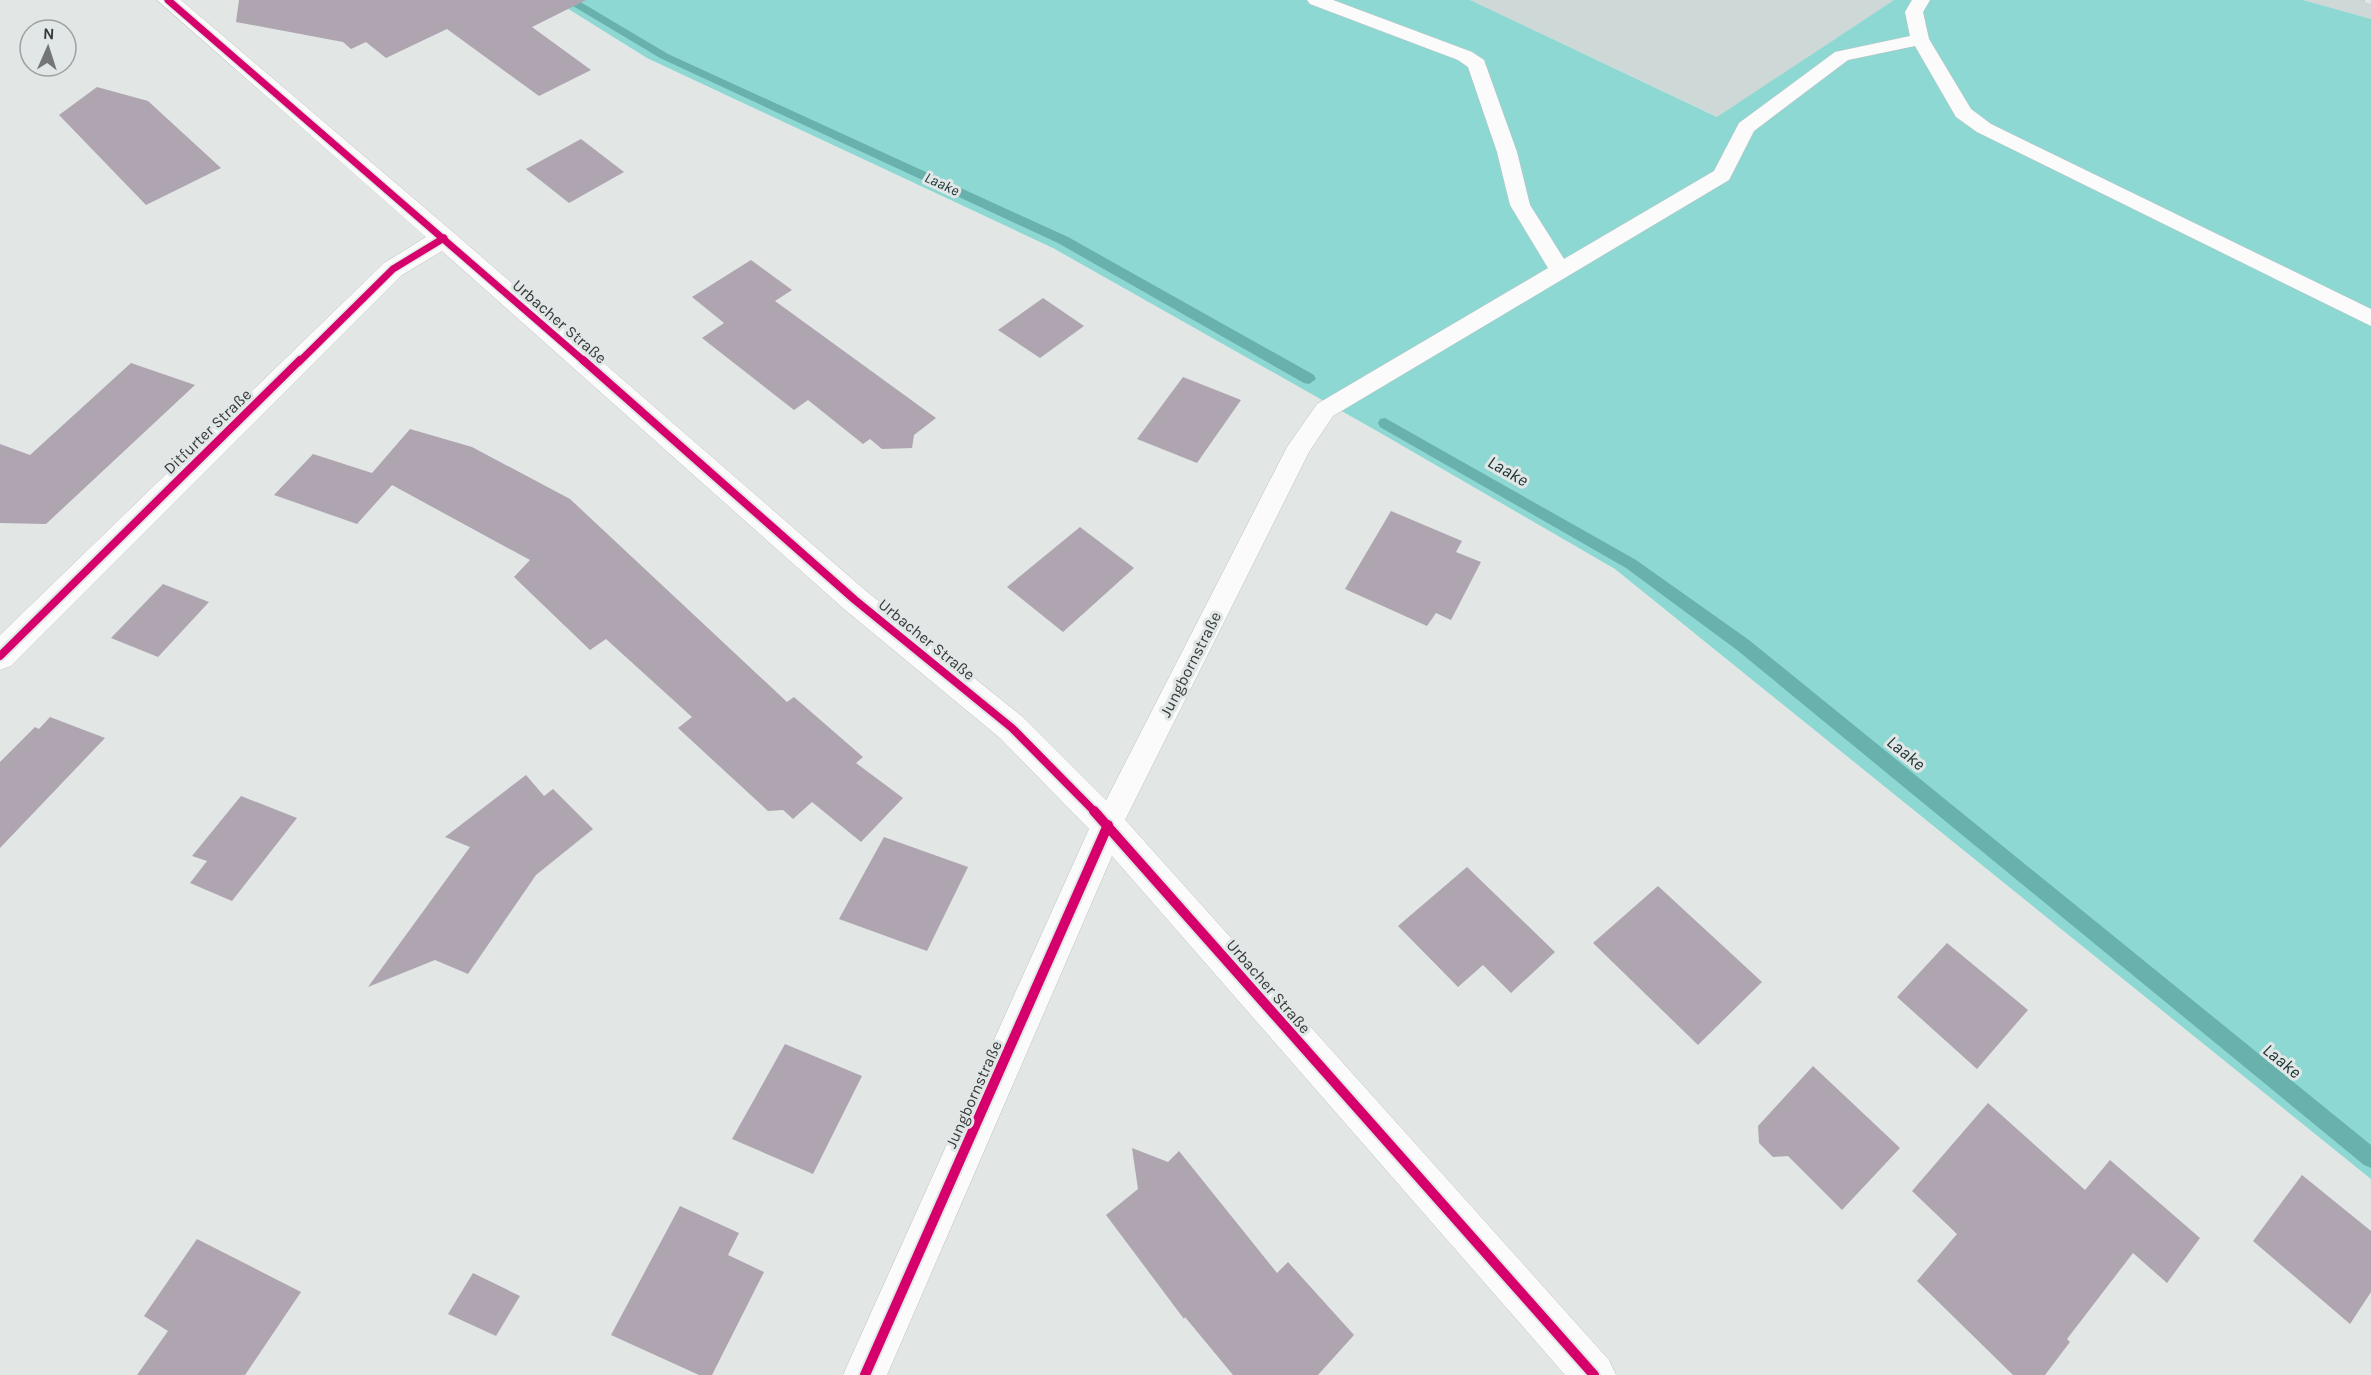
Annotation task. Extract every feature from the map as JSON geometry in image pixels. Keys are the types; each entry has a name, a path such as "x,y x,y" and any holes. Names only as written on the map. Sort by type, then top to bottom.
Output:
{"street":[{"name":"Urbacher Straße","path":"168,0 444,238 855,600 1012,728 1108,825 1594,1375"},
{"name":"Ditfurter Straße","path":"0,656 393,269 444,238"},
{"name":"Jungbornstraße","path":"865,1375 1108,825"}],"lane":[{"path":"1316,0 1465,56 1477,64 1507,152 1520,205 1560,271"},
{"path":"1921,0 1914,12 1920,39 1963,113 1984,128 2371,318"},
{"name":"Jungbornstraße","path":"1108,825 1299,447 1325,410 1722,175 1746,127 1842,56 1920,39"}],"shaded area":[{"path":"554,0 1470,0 1717,117 1894,0 2303,0 2371,19 2371,1179 1615,569 1053,248 647,58"},
{"path":"1470,0 1894,0 1718,117"},
{"path":"2303,0 2371,0 2371,19"}],"building":[{"path":"239,0 586,0 532,27 591,70 539,96 447,29 386,58 366,42 351,49 343,42 236,22"},
{"path":"97,87 148,101 221,168 146,205 59,115"},
{"path":"581,139 624,172 569,203 526,169"},
{"path":"751,260 792,290 775,301 936,418 914,435 912,448 882,449 870,439 863,444 808,400 794,410 702,338 724,323 692,297"},
{"path":"1043,298 1084,326 1040,358 998,330"},
{"path":"131,363 195,385 46,524 0,523 0,444 30,455"},
{"path":"1183,377 1241,400 1197,463 1137,439"},
{"path":"410,429 472,447 570,499 787,702 794,697 863,757 856,763 903,798 861,842 812,802 793,819 783,810 768,811 678,728 692,717 606,639 590,650 514,577 530,560 392,485 357,524 274,495 313,454 372,473"},
{"path":"1391,511 1462,541 1456,552 1481,562 1451,620 1436,613 1427,626 1345,589"},
{"path":"1080,527 1134,568 1063,632 1007,587"},
{"path":"163,584 209,602 158,657 111,638"},
{"path":"50,717 105,738 0,848 0,762 35,727 39,729"},
{"path":"526,775 544,796 553,789 593,829 536,875 468,974 435,960 368,987 470,847 445,837"},
{"path":"241,796 297,818 232,901 190,883 207,861 192,856"},
{"path":"884,837 968,867 927,951 839,919"},
{"path":"1467,867 1555,952 1511,993 1483,965 1458,987 1398,926"},
{"path":"1658,886 1762,982 1698,1045 1593,943"},
{"path":"1947,943 2028,1010 1977,1069 1897,997"},
{"path":"785,1044 862,1076 813,1174 732,1139"},
{"path":"1813,1066 1900,1148 1842,1210 1788,1156 1773,1157 1759,1143 1758,1126"},
{"path":"1988,1103 2085,1190 2110,1160 2200,1238 2167,1283 2133,1253 2067,1339 2070,1342 2045,1375 2013,1375 1917,1281 1957,1234 1912,1191"},
{"path":"1132,1148 1168,1162 1179,1151 1277,1273 1288,1262 1354,1335 1318,1375 1233,1375 1185,1317 1184,1319 1106,1215 1138,1189"},
{"path":"2302,1175 2371,1231 2371,1292 2350,1324 2253,1241"},
{"path":"680,1206 739,1233 728,1255 764,1272 712,1375 699,1375 611,1335"},
{"path":"197,1239 301,1292 245,1375 137,1375 168,1331 144,1316"},
{"path":"473,1273 520,1296 496,1336 448,1314"}],"waterway":[{"name":"Laake","path":"569,0 664,56 1063,240 1309,379"},
{"name":"Laake","path":"1385,423 1631,564 1743,645 2371,1158"}],"railway":[{"path":"2365,0 2371,2"}],"cycle path":[{"path":"168,0 444,238 855,600 1012,728 1108,825 1594,1375"},
{"path":"0,656 393,269 444,238"},
{"path":"865,1375 1108,825"}]}
